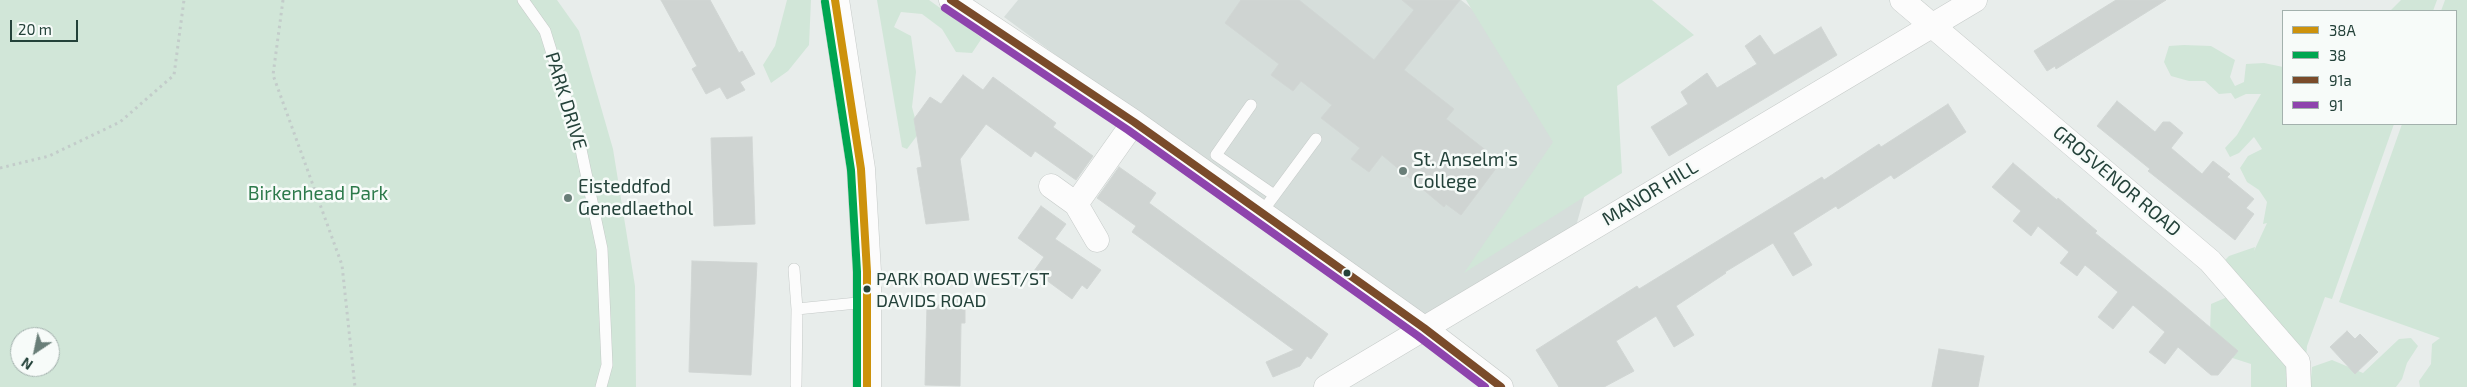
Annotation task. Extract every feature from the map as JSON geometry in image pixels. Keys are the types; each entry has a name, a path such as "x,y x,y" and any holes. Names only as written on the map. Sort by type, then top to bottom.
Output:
{"street":[{"path":"835,0 861,169 867,302 867,387"},
{"path":"951,0 1134,122 1268,204 1501,387"},
{"name":"GROSVENOR ROAD","path":"1902,0 2210,260 2298,362 2299,387"},
{"name":"MANOR HILL","path":"1340,383 1424,328 1975,0"},
{"path":"1076,204 1134,122"},
{"path":"1051,186 1076,204 1097,240"}],"lane":[{"name":"PARK DRIVE","path":"523,0 545,31 579,140 602,249 607,365 600,387"},
{"path":"1251,105 1216,155 1268,204 1316,139"},
{"path":"794,269 797,309 796,384"},
{"path":"797,309 867,302"}],"path":[{"path":"0,168 49,156 120,122 174,75 184,0"},
{"path":"283,0 273,75 342,264 355,387"}],"shaded area":[{"name":"St. Anselm's College","path":"1018,0 1461,0 1607,116 1576,226 1424,321 1004,17"}],"green space":[{"name":"Birkenhead Park","path":"0,0 557,0 579,31 613,149 635,286 636,387 0,387"},
{"path":"787,0 811,0 809,45 788,71 771,83 763,65 775,46"},
{"path":"877,0 929,0 982,38 972,53 956,52 942,29 922,14 901,12 894,27 911,36 916,72 912,107 919,133 907,149 902,147"},
{"path":"1466,0 1652,0 1694,35 1617,86 1622,173 1464,273 1553,142"},
{"path":"2401,0 2437,0 2433,10 2391,10"},
{"path":"2445,0 2467,0 2467,387 2420,387 2419,381 2431,364 2432,344 2440,338 2339,302 2402,125 2457,125 2457,10 2441,10"},
{"path":"2169,46 2211,46 2235,60 2230,77 2235,86 2244,82 2246,64 2264,63 2282,67 2282,125 2394,125 2332,299 2325,297 2307,346 2304,381 2298,387 2251,387 2251,364 2220,354 2210,332 2211,304 2232,295 2223,262 2229,256 2255,247 2254,251 2267,223 2263,224 2267,202 2259,190 2247,182 2240,168 2248,156 2262,149 2254,137 2239,153 2230,157 2225,148 2237,135 2261,94 2246,94 2235,99 2231,93 2219,94 2205,81 2189,81 2171,76 2164,62"},
{"path":"2411,338 2418,346 2407,363 2402,379 2396,387 2310,387 2312,367 2332,360 2363,373 2399,339"}],"building":[{"path":"661,0 710,0 739,53 742,51 755,74 740,82 745,90 727,99 720,87 706,94 692,69 697,66"},
{"path":"1241,0 1299,0 1374,60 1414,10 1402,0 1460,0 1404,70 1454,109 1446,119 1488,152 1484,157 1497,167 1461,215 1446,204 1444,207 1382,155 1369,172 1351,159 1360,148 1321,118 1332,105 1301,81 1293,91 1271,75 1279,64 1225,23"},
{"path":"2116,0 2166,0 2056,69 2055,66 2047,71 2034,51"},
{"path":"1821,27 1837,55 1669,156 1651,127 1688,104 1681,92 1707,73 1717,88 1757,64 1745,46 1760,35 1774,55"},
{"path":"963,75 983,90 993,77 1056,123 1053,127 1093,156 1076,180 1035,151 1031,157 986,124 960,159 969,220 926,224 917,168 922,167 914,119 930,97 941,104"},
{"path":"2117,101 2155,132 2163,122 2170,122 2183,133 2171,148 2202,174 2213,161 2230,174 2227,177 2254,199 2246,208 2254,214 2235,240 2148,171 2150,169 2097,126"},
{"path":"1948,104 1966,132 1894,179 1891,175 1838,209 1836,206 1793,233 1812,265 1793,276 1773,243 1725,272 1676,306 1694,335 1674,347 1656,316 1616,341 1634,371 1604,387 1559,387 1536,350 1637,286 1639,289 1822,177 1824,180 1879,144 1881,147"},
{"path":"752,137 755,224 714,226 711,138"},
{"path":"2013,163 2057,200 2058,198 2097,231 2095,233 2238,351 2218,375 2211,375 2178,347 2165,364 2149,352 2165,332 2133,305 2113,329 2098,317 2118,292 2085,265 2077,276 2060,263 2069,252 2038,226 2031,236 2013,221 2021,211 1992,187"},
{"path":"1119,167 1156,193 1149,203 1328,334 1311,359 1307,356 1300,366 1273,377 1266,362 1294,350 1132,232 1136,226 1097,198"},
{"path":"1041,206 1066,224 1055,239 1101,270 1087,289 1082,285 1072,299 1034,271 1044,257 1018,238"},
{"path":"692,261 757,263 751,375 689,372"},
{"path":"940,297 965,297 965,323 961,323 960,386 925,385 927,305 941,305"},
{"path":"2347,331 2355,339 2360,334 2378,352 2355,374 2330,347"},
{"path":"1939,349 1984,356 1978,387 1932,387"}],"transit line":[{"name":"38A","path":"835,0 861,169 867,272 867,387"},
{"name":"91a","path":"951,0 1134,122 1424,328 1501,387"},
{"name":"38","path":"825,2 851,170 857,272 857,387"},
{"name":"91","path":"945,8 1128,130 1418,336 1485,387"}],"place":[{"name":"St. Anselm's College","path":"1403,171"},
{"name":"Eisteddfod Genedlaethol","path":"568,198"},
{"name":"PARK ROAD WEST/ST DAVIDS ROAD","path":"867,289"}]}
